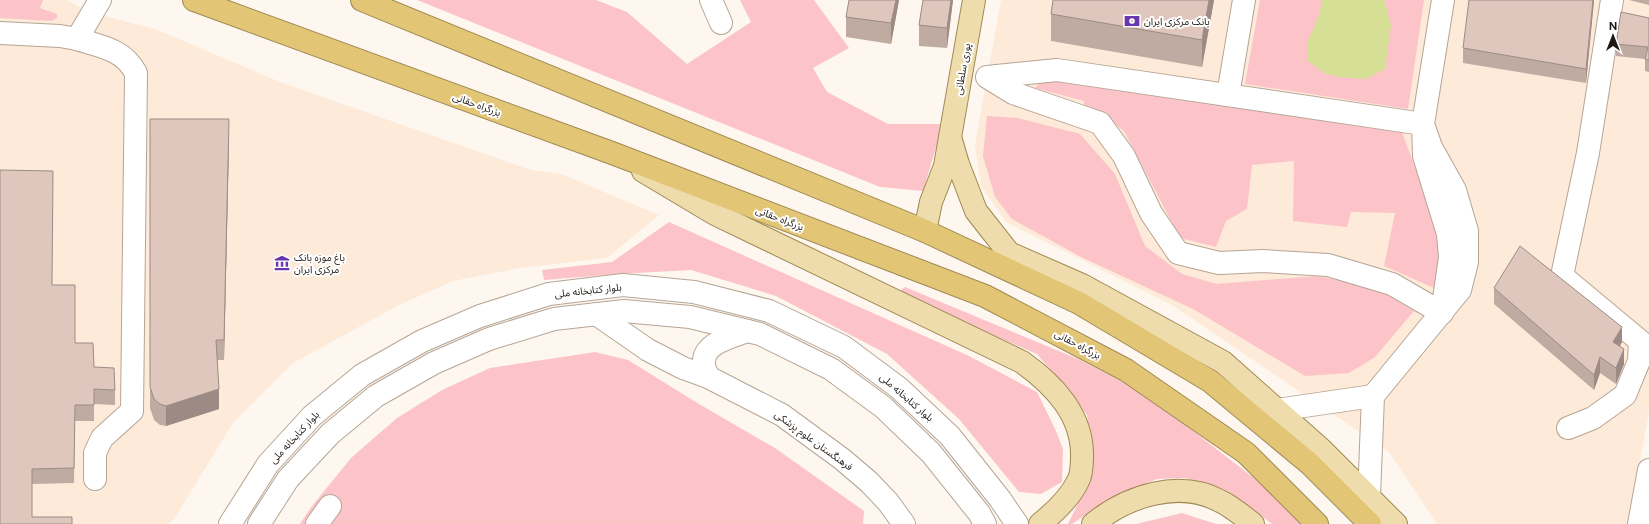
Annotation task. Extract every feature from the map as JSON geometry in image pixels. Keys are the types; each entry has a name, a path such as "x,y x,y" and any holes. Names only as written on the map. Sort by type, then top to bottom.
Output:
{"highway":[{"name":"بزرگراه حقانی","path":"194,0 612,154 985,296 1126,370 1246,453 1317,524"},
{"path":"362,0 925,231 1079,303 1210,381 1310,464 1370,524"}],"main road":[{"name":"پوری سلطانی","path":"925,231 931,202 945,166 974,0"},
{"path":"950,137 958,164 976,211 1009,253 1082,284 1223,362 1322,450 1396,524"},
{"path":"612,154 716,214 1022,362 1040,375 1054,389 1074,416 1082,449 1082,464 1079,480 1062,505 1040,524"},
{"path":"1093,524 1105,514 1127,502 1153,494 1180,491 1200,494 1220,500 1253,524"}],"street":[{"path":"77,39 100,0"},
{"path":"711,0 721,23"},
{"path":"1228,94 1244,0"},
{"path":"1369,497 1373,396 1460,290 1467,262 1467,231 1455,190 1431,147 1423,124 1442,0"},
{"path":"1568,428 1593,418 1625,395 1639,361 1640,341 1562,276 1588,153 1612,0"},
{"path":"0,33 60,36 77,39 119,53 131,64 136,73 132,411 102,438 95,452 95,480"},
{"path":"1423,124 1228,94 1057,70 987,77 1013,93 1100,123 1124,156 1151,213 1178,253 1220,263 1263,261 1328,265 1392,284 1442,313"},
{"name":"بلوار کتابخانه ملی","path":"230,524 268,464 312,416 362,375 422,340 480,316 549,294 624,285 694,292 769,311 844,347 899,388 950,436 1000,499 1017,524"},
{"path":"259,524 288,480 330,434 376,396 434,363 489,339 554,319 624,311 690,317 760,334 831,369 883,407 931,453 979,513 984,524"},
{"name":"فرهنگستان علوم پزشکی","path":"596,314 648,350 684,368 708,377 782,415 842,459 869,482 888,502 901,523"},
{"path":"708,377 704,364 706,355 712,347 720,341 746,331"},
{"path":"1277,410 1373,396"},
{"path":"1639,524 1648,477"},
{"path":"317,524 330,506"}],"shaded area":[{"name":"باغ موزه بانک مرکزی ایران","path":"0,0 67,0 89,12 155,29 280,82 531,170 561,174 659,215 607,258 520,268 453,281 399,305 293,363 233,423 174,519 168,524 0,524"},
{"path":"0,0 43,0 40,8 57,14 57,18 51,21 0,18"},
{"path":"417,0 596,0 627,12 687,64 751,22 740,0 814,0 849,48 813,68 827,92 888,124 943,124 923,191 880,187"},
{"path":"1001,0 1649,0 1649,412 1628,524 1437,524 1389,452 1172,305 1006,222 981,186 975,145"},
{"path":"1260,0 1424,0 1408,109 1245,84"},
{"path":"1321,0 1384,0 1391,25 1385,69 1365,79 1339,77 1324,73 1308,61 1308,42 1319,14"},
{"path":"1043,78 1402,132 1420,181 1435,215 1443,250 1434,288 1384,266 1395,213 1351,212 1347,227 1293,221 1294,161 1252,165 1247,209 1226,221 1216,247 1180,238 1124,131 1104,116 1084,109 1084,101 1035,88"},
{"path":"987,116 1018,118 1080,134 1115,174 1145,246 1182,274 1217,284 1317,276 1373,287 1414,311 1375,357 1349,373 1305,376 1193,309 1081,257 1012,219 995,197 983,156"},
{"path":"669,222 969,356 1037,392 1063,449 1062,482 1041,494 1019,492 959,419 887,354 776,296 691,270 544,280 542,270 612,262"},
{"path":"905,287 1078,359 1144,393 1263,485 1302,524 1272,524 1228,491 1185,478 1157,479 1112,497 1072,524 1068,524 1093,472 1087,415 1037,354 896,294"},
{"path":"595,352 628,360 699,404 775,448 864,511 863,524 300,524 312,506 351,458 397,418 442,390 490,368"},
{"path":"1182,513 1216,524 1138,524 1140,523"}],"building":[{"path":"849,0 896,0 891,23 846,17"},
{"path":"923,0 951,0 947,28 919,25"},
{"path":"1053,0 1209,0 1202,40 1051,14"},
{"path":"1469,0 1593,0 1586,69 1463,48"},
{"path":"1621,12 1649,18 1649,60 1645,59 1648,47 1616,44"},
{"path":"150,119 229,119 224,340 216,340 219,389 166,406 160,404 154,399 150,387"},
{"path":"0,170 53,171 52,285 75,285 75,343 93,343 94,367 114,368 115,390 94,389 94,405 75,405 74,468 32,469 32,517 72,517 72,524 0,524"},
{"path":"1520,246 1622,327 1613,342 1624,349 1616,368 1600,357 1594,375 1494,288"}],"place":[{"name":"بانک مرکزی ایران","path":"1132,21"},
{"name":"باغ موزه بانک مرکزی ایران","path":"282,263"}]}
